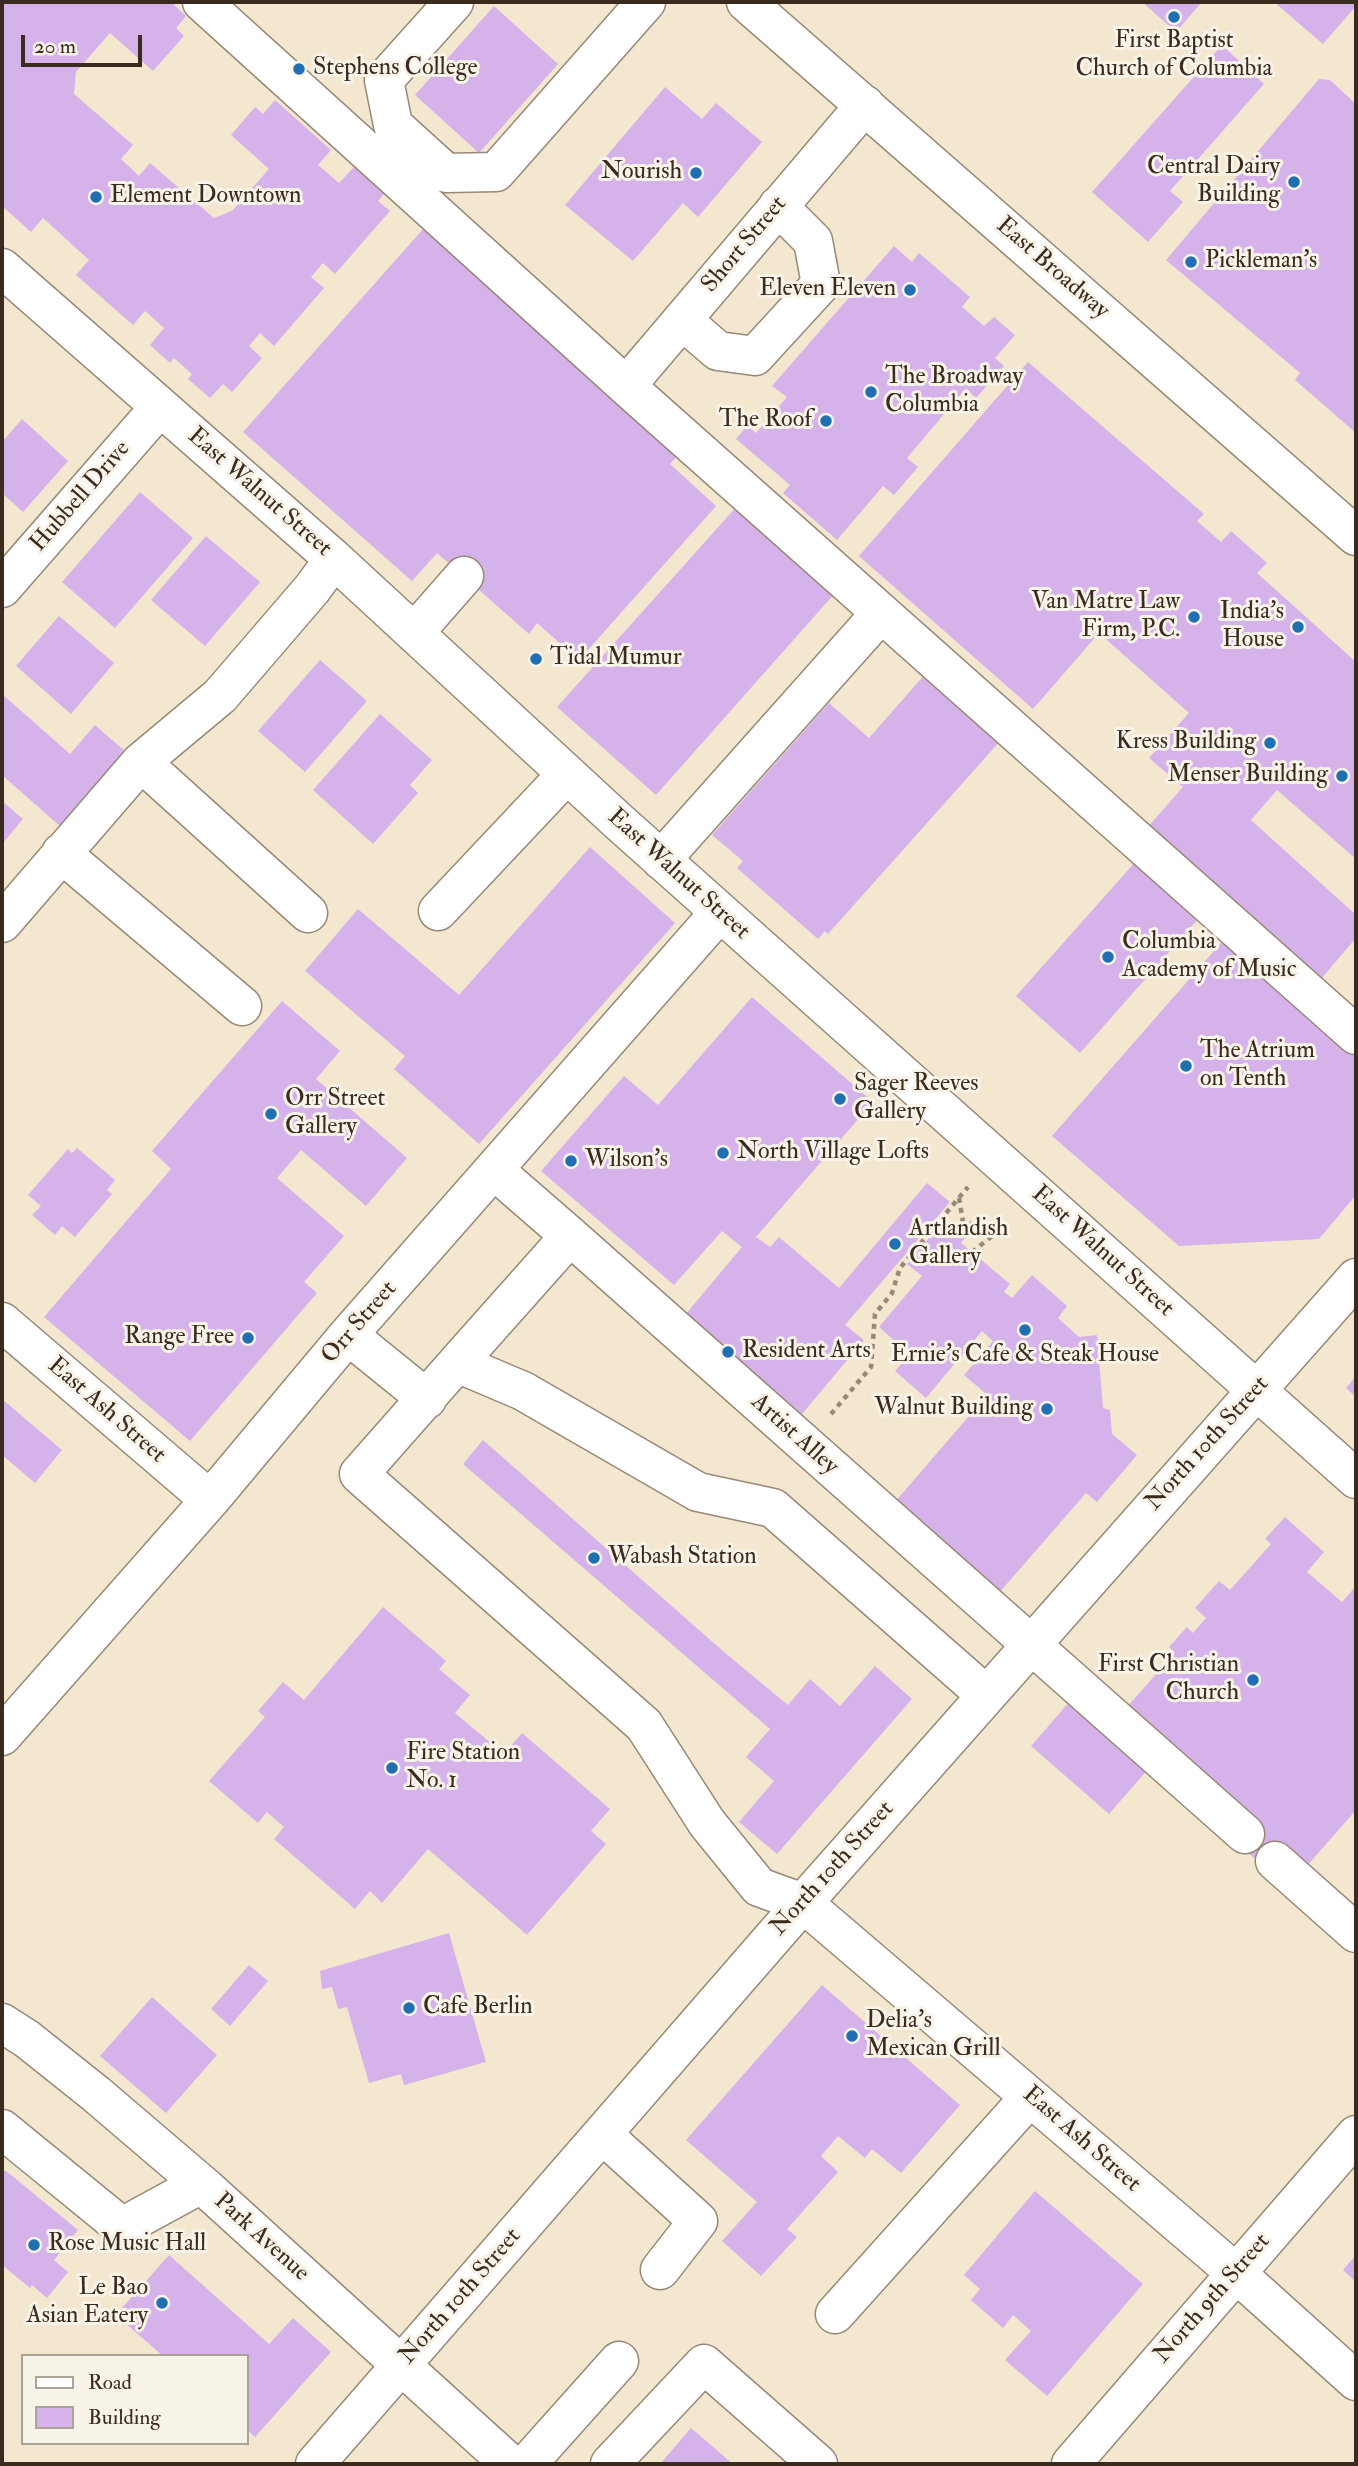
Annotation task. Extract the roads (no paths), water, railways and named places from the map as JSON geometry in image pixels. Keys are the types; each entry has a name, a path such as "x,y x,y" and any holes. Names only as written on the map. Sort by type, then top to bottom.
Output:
{"street":[{"path":"202,2 629,395 881,613 1356,1035"},
{"path":"454,2 384,80 393,125 446,173 496,172 646,2"},
{"name":"East Broadway","path":"746,2 1351,522"},
{"name":"Short Street","path":"629,395 682,320 865,105"},
{"path":"682,320 718,351 755,356 821,284 813,241 778,206"},
{"name":"East Walnut Street","path":"2,268 334,559 661,860 1356,1479"},
{"name":"Hubbell Drive","path":"2,587 160,407"},
{"path":"2,923 141,762 220,696 312,589 334,559"},
{"path":"414,633 464,576"},
{"path":"661,860 881,613"},
{"path":"141,762 308,913"},
{"path":"438,911 567,774"},
{"path":"61,853 242,1006"},
{"name":"Orr Street","path":"2,1736 210,1500 348,1335 720,912"},
{"name":"Artist Alley","path":"494,1170 1245,1834"},
{"path":"348,1335 426,1399 570,1236"},
{"name":"North 10th Street","path":"314,2464 803,1903 1356,1278"},
{"name":"East Ash Street","path":"2,1322 210,1500"},
{"path":"457,1363 523,1391 698,1492 773,1508 986,1695"},
{"name":"East Ash Street","path":"426,1399 359,1474 644,1725 707,1823 759,1886 803,1903 1236,2273 1356,2381"},
{"path":"1275,1861 1356,1933"},
{"name":"Park Avenue","path":"2,2023 27,2039 96,2094 201,2184 510,2464"},
{"path":"835,2314 1030,2096"},
{"path":"2,2129 122,2227 201,2184"},
{"path":"603,2134 698,2221 660,2270"},
{"name":"North 9th Street","path":"1071,2464 1356,2135"},
{"path":"527,2464 619,2361"},
{"path":"610,2464 704,2364 818,2464"}],"place":[{"name":"First Baptist Church of Columbia","path":"1174,17"},
{"name":"Stephens College","path":"299,69"},
{"name":"Nourish","path":"696,173"},
{"name":"Central Dairy Building","path":"1294,182"},
{"name":"Element Downtown","path":"96,197"},
{"name":"Pickleman's","path":"1191,262"},
{"name":"Eleven Eleven","path":"910,290"},
{"name":"The Broadway Columbia","path":"871,392"},
{"name":"The Roof","path":"826,421"},
{"name":"Van Matre Law Firm, P.C.","path":"1194,617"},
{"name":"India's House","path":"1298,627"},
{"name":"Tidal Mumur","path":"536,659"},
{"name":"Kress Building","path":"1270,743"},
{"name":"Menser Building","path":"1342,776"},
{"name":"Columbia Academy of Music","path":"1108,957"},
{"name":"The Atrium on Tenth","path":"1186,1066"},
{"name":"Sager Reeves Gallery","path":"840,1099"},
{"name":"Orr Street Gallery","path":"271,1114"},
{"name":"North Village Lofts","path":"723,1153"},
{"name":"Wilson's","path":"571,1161"},
{"name":"Artlandish Gallery","path":"895,1244"},
{"name":"Ernie's Cafe & Steak House","path":"1025,1330"},
{"name":"Range Free","path":"248,1338"},
{"name":"Resident Arts","path":"728,1352"},
{"name":"Walnut Building","path":"1047,1409"},
{"name":"Wabash Station","path":"594,1558"},
{"name":"First Christian Church","path":"1253,1680"},
{"name":"Fire Station No. 1","path":"392,1768"},
{"name":"Cafe Berlin","path":"409,2008"},
{"name":"Delia's Mexican Grill","path":"852,2036"},
{"name":"Rose Music Hall","path":"34,2245"},
{"name":"Le Bao Asian Eatery","path":"162,2303"}]}
